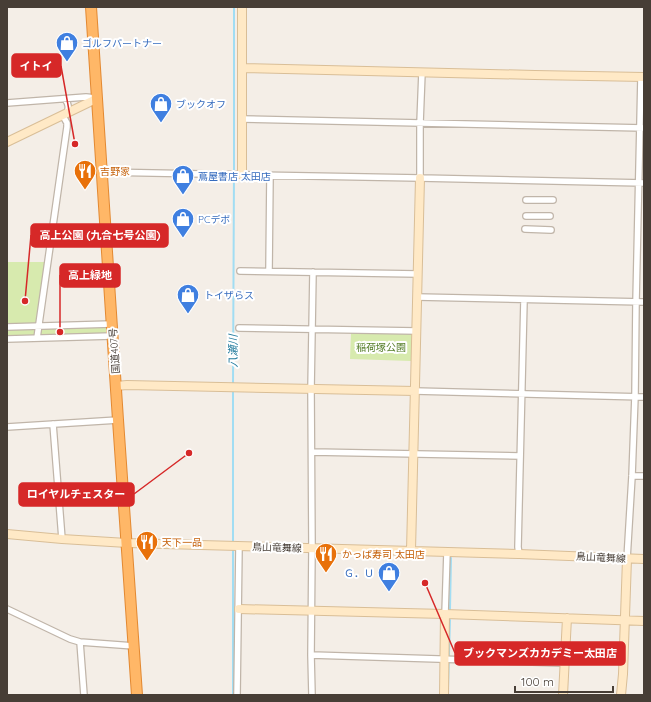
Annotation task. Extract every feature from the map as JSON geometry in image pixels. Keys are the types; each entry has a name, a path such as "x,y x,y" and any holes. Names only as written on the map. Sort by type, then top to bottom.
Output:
{"highway":[{"name":"国道407号","path":"91,7 112,336 138,695"}],"street":[{"path":"240,174 242,119 242,7"},
{"path":"242,68 643,77 632,476 621,695"},
{"path":"411,551 422,72"},
{"path":"7,103 86,97 96,98"},
{"path":"7,142 65,115 96,98"},
{"path":"37,338 67,127 65,115 68,109 68,103 65,99"},
{"path":"242,119 642,128"},
{"path":"101,172 641,183"},
{"path":"269,271 270,175"},
{"path":"526,200 553,200"},
{"path":"526,216 550,216"},
{"path":"525,229 551,230"},
{"path":"240,271 418,274"},
{"path":"312,695 313,272"},
{"path":"417,297 644,302"},
{"path":"519,554 524,300"},
{"path":"7,327 112,324"},
{"path":"239,328 416,331"},
{"path":"7,339 112,336"},
{"path":"116,386 521,393 644,397"},
{"path":"7,427 118,420"},
{"path":"53,424 62,539"},
{"path":"312,452 520,456"},
{"path":"632,476 644,476"},
{"name":"鳥山竜舞線","path":"7,534 127,544 519,554 644,559"},
{"path":"235,546 239,609 237,695"},
{"path":"444,695 444,614 447,552"},
{"path":"7,608 70,639 80,642 134,646"},
{"path":"239,609 644,620"},
{"path":"563,695 567,618"},
{"path":"80,642 84,695"},
{"path":"311,656 564,663"}],"green space":[{"path":"7,262 48,262 39,326 112,324 112,336 7,339"},
{"name":"稲荷塚公園","path":"351,333 412,334 411,361 350,359"}],"waterway":[{"name":"八瀬川","path":"233,386 234,7"},
{"name":"八瀬川","path":"233,390 233,544"},
{"name":"八瀬川","path":"233,548 233,695"},
{"path":"450,609 451,558"},
{"path":"448,688 450,620"}],"place":[{"name":"ゴルフパートナー","path":"67,62"},
{"name":"ブックオフ","path":"161,124"},
{"name":"イトイ","path":"75,144"},
{"name":"吉野家","path":"85,190"},
{"name":"蔦屋書店 太田店","path":"183,196"},
{"name":"PCデポ","path":"183,238"},
{"name":"高上公園 (九合七号公園)","path":"25,301"},
{"name":"トイザらス","path":"188,314"},
{"name":"高上緑地","path":"60,332"},
{"name":"ロイヤルチェスター","path":"189,453"},
{"name":"天下一品","path":"147,562"},
{"name":"かっぱ寿司 太田店","path":"326,574"},
{"name":"ブックマンズカカデミー太田店","path":"425,583"},
{"name":"Ｇ．Ｕ","path":"389,592"}]}
